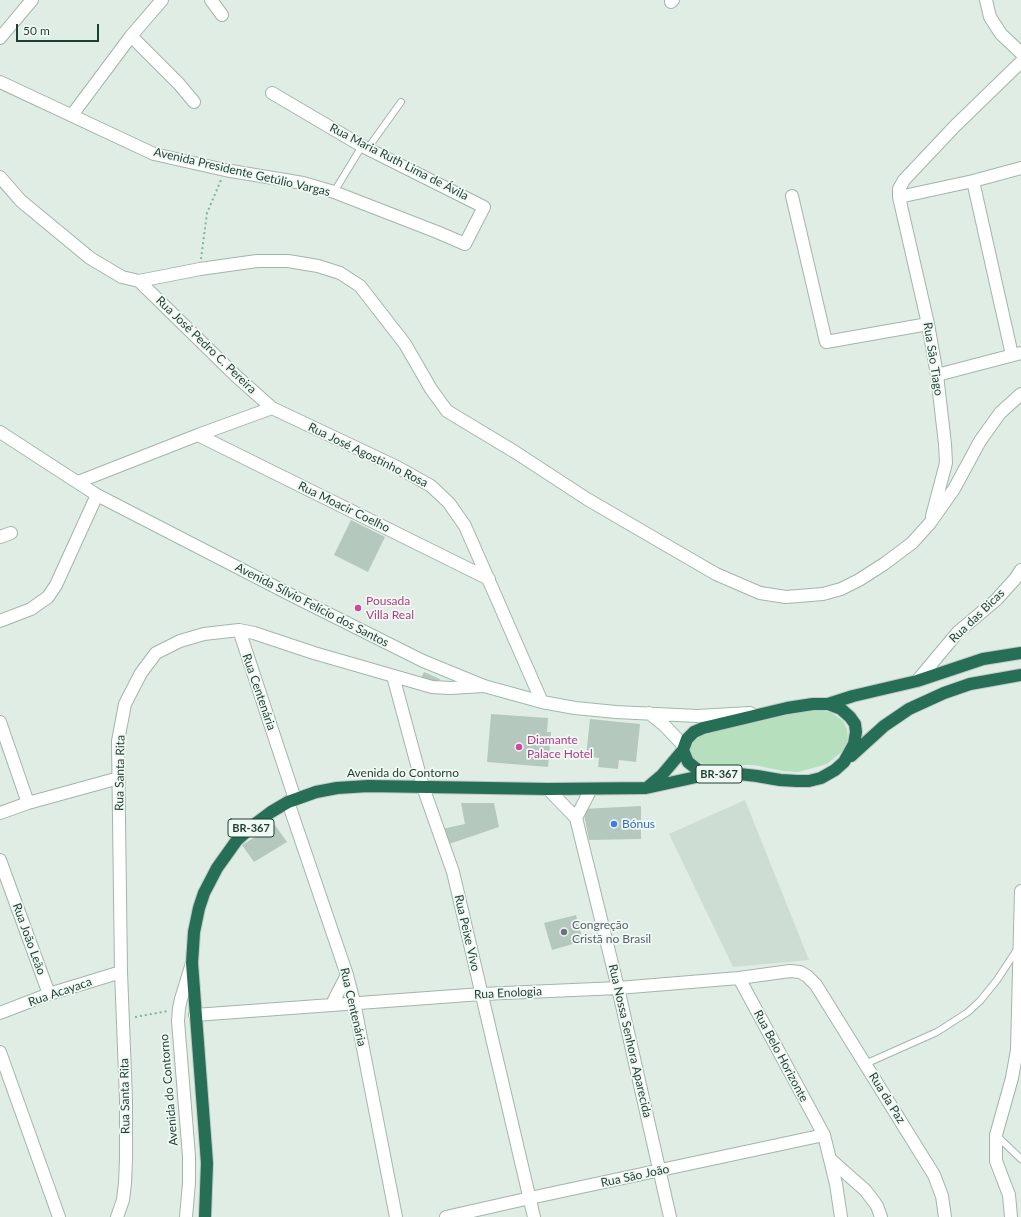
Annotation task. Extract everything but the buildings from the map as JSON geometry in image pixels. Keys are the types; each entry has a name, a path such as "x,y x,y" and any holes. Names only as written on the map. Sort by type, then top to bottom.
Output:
{"highway":[{"name":"BR-367","path":"828,704 853,696 917,681 983,659 1021,653"},
{"name":"BR-367","path":"646,788 710,774 739,774 780,780 809,781 821,778 835,770 884,726 908,709 944,693 970,684 1021,675"},
{"name":"BR-367","path":"646,788 662,775 684,748 687,739 694,732 703,728 776,710 813,704 828,704 841,708 855,724 856,732 854,744 844,762"},
{"name":"BR-367","path":"684,748 688,762 698,770 710,774"},
{"name":"Avenida do Contorno","path":"205,1217 207,1163 192,963 194,932 204,893 217,868 237,840 271,812 292,801 330,789 351,786 548,789 646,788"}],"street":[{"path":"0,38 32,0"},
{"path":"72,115 131,36 162,0"},
{"path":"986,0 990,17 1001,34 1021,53"},
{"path":"213,1 222,15"},
{"path":"131,36 179,84 194,102"},
{"path":"1021,62 955,126 904,180 899,189 899,197 973,181 1021,168"},
{"name":"Avenida Presidente Getúlio Vargas","path":"0,82 154,154 225,170 303,183 334,192 465,244"},
{"name":"Rua Maria Ruth Lima de Ávila","path":"272,93 365,147 484,207 465,244"},
{"path":"0,177 21,201 90,258 122,277 139,281 200,269 257,261 288,261 318,266 340,273 360,286 405,344 431,389 447,411 515,452 587,499 666,545 716,574 760,593 786,597 823,594 841,589 859,580 884,564 912,543 930,523 954,489 984,436 1000,413 1021,394"},
{"path":"937,375 1016,354 973,181"},
{"path":"792,196 826,342 928,324"},
{"name":"Rua São Tiago","path":"899,197 928,324 937,375 946,444 946,463 930,523"},
{"name":"Rua José Pedro C. Pereira","path":"139,281 235,375 272,408"},
{"path":"78,482 272,408"},
{"name":"Rua José Agostinho Rosa","path":"272,408 397,467 431,486 449,503 465,526 542,702"},
{"name":"Avenida Sílvio Felício dos Santos","path":"0,432 97,495 297,598 416,657 484,686 542,702 575,708 616,712 697,716 776,710"},
{"name":"Rua Moacir Coelho","path":"198,435 489,579"},
{"path":"0,621 31,609 48,597 56,585 97,495"},
{"name":"Rua das Bicas","path":"917,681 958,632 996,600 1021,570"},
{"name":"Rua Santa Rita","path":"117,1217 123,1200 126,1159 126,1100 120,972 118,741 125,704 141,673 156,653 180,641 204,634 239,630 254,633 314,653 432,687 450,688 484,686"},
{"name":"Rua Centenária","path":"239,630 347,975 354,1002 396,1217"},
{"name":"Rua Peixe Vivo","path":"393,676 423,787 453,872 534,1217"},
{"path":"648,713 664,726 684,748"},
{"path":"0,722 28,803"},
{"path":"0,812 119,778"},
{"path":"548,789 576,818 591,789"},
{"name":"Rua Nossa Senhora Aparecida","path":"576,818 618,988 670,1217"},
{"name":"Rua João Leão","path":"0,860 49,994"},
{"path":"1011,1217 1009,1195 996,1161 996,1134 1014,1079 1017,1038 1021,891"},
{"name":"Avenida do Contorno","path":"186,1217 189,1164 178,1032 178,1008 192,963"},
{"name":"Rua Acayaca","path":"0,1013 49,994 120,972"},
{"name":"Rua Enologia","path":"196,1015 354,1002 482,994 618,988 739,978 782,972 796,972 804,974 816,985"},
{"path":"332,1004 347,975"},
{"name":"Rua Belo Horizonte","path":"739,978 824,1135 836,1184 841,1217"},
{"name":"Rua da Paz","path":"816,985 934,1175 942,1196 945,1217"},
{"path":"0,1052 3,1071 59,1217"},
{"name":"Rua São João","path":"446,1217 824,1135"},
{"path":"830,1159 865,1190 877,1206 881,1217"}],"lane":[{"path":"334,192 365,147 401,102"},
{"path":"866,1064 938,1032 968,1012 980,1001 997,980 1019,946"},
{"path":"996,1134 1021,1159"}],"path":[{"path":"200,269 207,213 225,170"},
{"path":"123,1019 178,1008"}],"shaded area":[{"path":"745,800 809,960 733,967 669,834"}],"green space":[{"path":"810,709 831,712 843,721 847,729 848,739 845,749 827,764 798,772 783,771 754,765 708,766 693,759 687,752 689,742 700,734 716,729 758,722"}],"place":[{"name":"Pousada Villa Real","path":"358,608"},
{"name":"Diamante Palace Hotel","path":"519,747"},
{"name":"Bónus","path":"614,824"},
{"name":"Congreção Cristã no Brasil","path":"564,932"}]}
